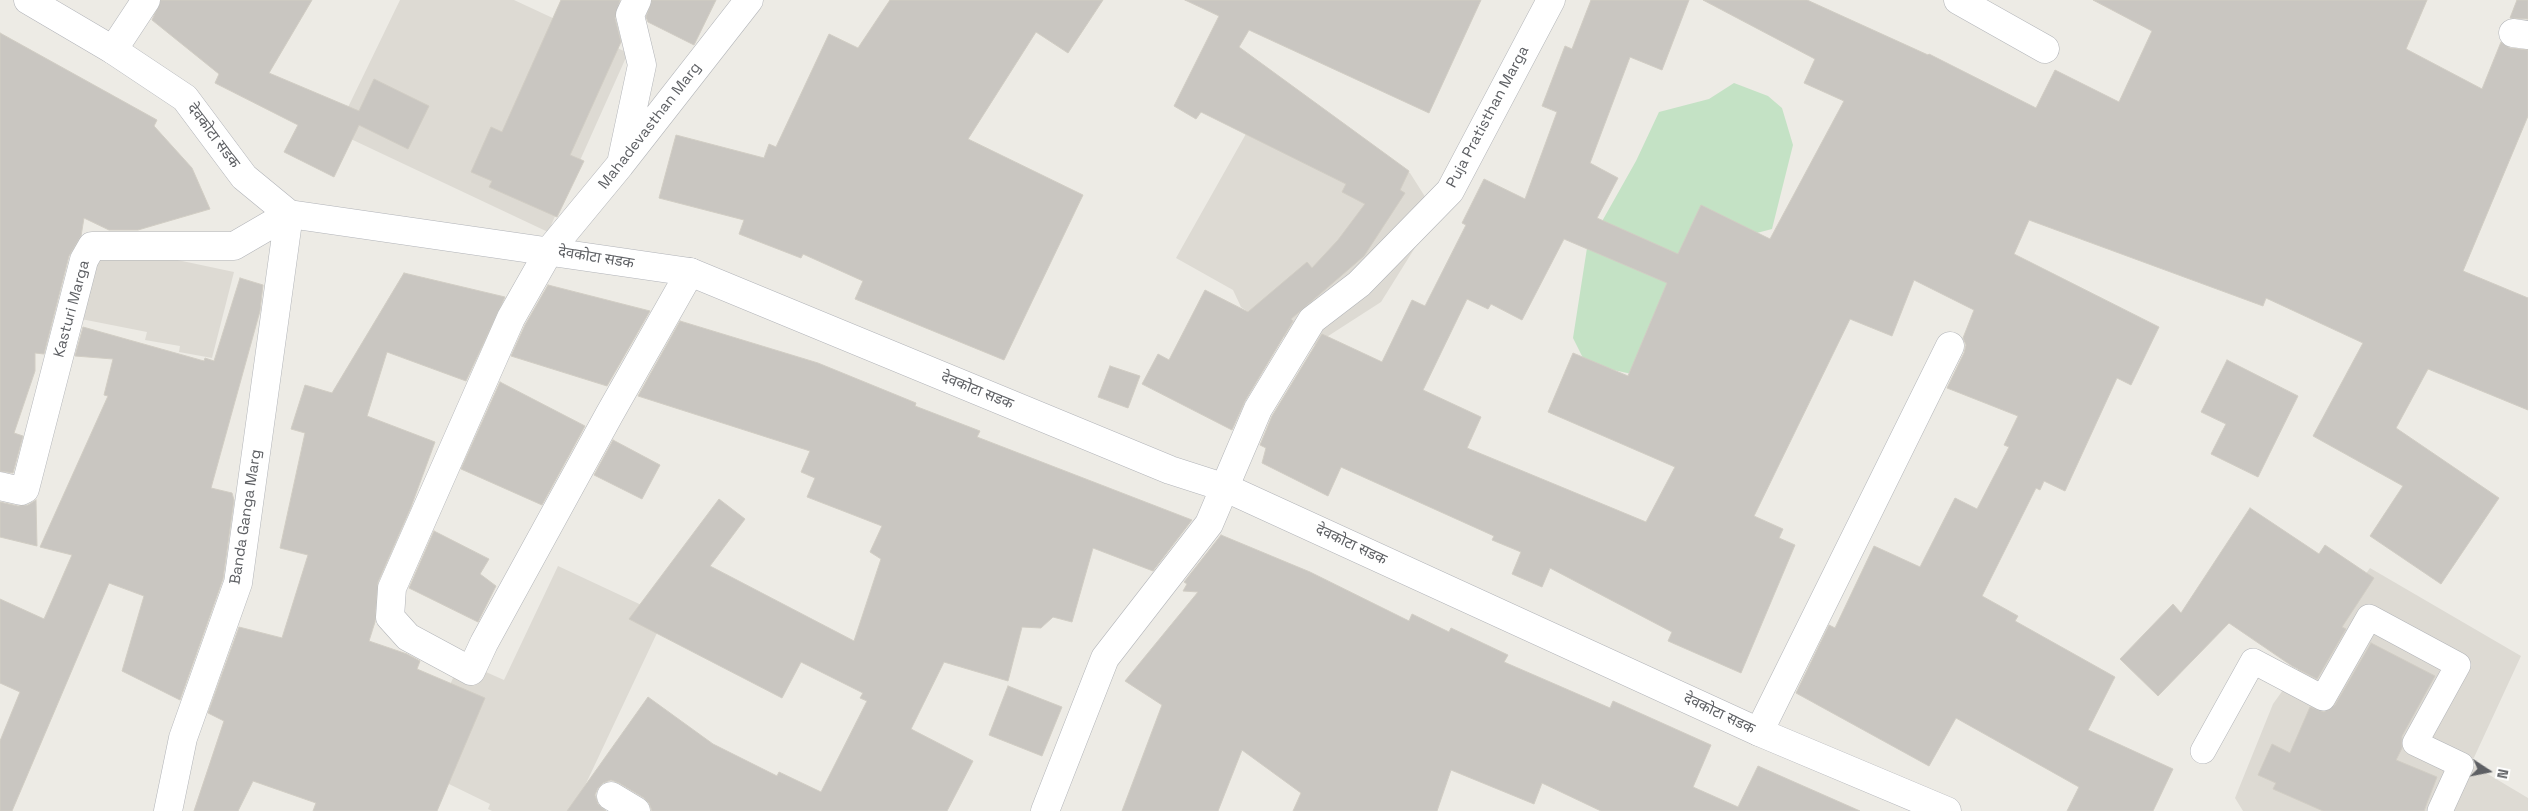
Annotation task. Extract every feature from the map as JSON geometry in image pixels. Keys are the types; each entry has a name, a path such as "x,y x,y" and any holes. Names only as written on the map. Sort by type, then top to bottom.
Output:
{"street":[{"name":"देवकोटा सडक","path":"28,0 113,50 185,98 244,177 289,214 690,272 1170,470 1226,488 1759,732 1947,811"},
{"path":"113,50 146,0"},
{"path":"620,166 642,66 630,15 637,0"},
{"name":"Mahadevasthan Marg","path":"690,272 609,414 484,643 471,671 408,637 390,617 392,588 511,318 550,251 620,166 749,0"},
{"name":"Puja Pratisthan Marga","path":"1045,811 1105,658 1210,524 1258,408 1312,320 1359,284 1450,191 1550,0"},
{"path":"1958,0 2045,49"},
{"name":"Kasturi Marga","path":"0,486 21,491 25,489 84,260 92,246 234,246 289,214"},
{"name":"Banda Ganga Marg","path":"168,811 183,738 238,583 289,214"},
{"path":"1759,732 1950,346"},
{"path":"611,796 636,811"}],"lane":[{"path":"2204,750 2253,661 2323,698 2369,617 2458,665 2415,743 2461,765 2440,811"}],"shaded area":[{"path":"400,0 514,0 628,53 548,232 336,132"},
{"path":"1269,93 1410,173 1436,214 1381,302 1308,349 1286,338 1241,307 1233,290 1176,258"},
{"path":"116,247 234,272 212,358 179,352 180,346 145,340 147,332 76,318 84,264"},
{"path":"558,566 665,616 573,811 492,811 488,809 490,804 412,766 461,661 504,680"},
{"path":"2370,568 2521,656 2471,764 2528,798 2528,811 2243,811 2235,798 2273,704"}],"green space":[{"path":"1734,83 1768,96 1782,108 1793,145 1772,229 1707,246 1650,378 1586,364 1573,338 1587,248 1636,161 1659,112 1709,99"}],"building":[{"path":"161,0 312,0 269,73 359,111 374,79 429,106 408,149 359,125 334,177 284,152 298,125 215,83 219,74 152,20"},
{"path":"561,0 620,0 615,18 621,42 570,155 584,161 557,217 489,187 492,181 471,172 491,127 502,132"},
{"path":"652,0 716,0 694,45 648,22 646,17"},
{"path":"890,0 1103,0 1068,53 1036,32 968,139 1083,195 1004,360 855,299 863,281 803,254 801,258 739,234 744,220 659,198 676,135 764,158 769,144 776,147 829,34 858,48"},
{"path":"1185,0 1481,0 1429,113 1249,30 1239,47 1409,171 1400,190 1405,193 1364,256 1291,319 1293,321 1245,401 1232,430 1142,384 1158,354 1169,360 1205,290 1248,312 1307,262 1312,268 1338,240 1365,204 1342,192 1346,184 1201,112 1196,119 1174,106 1219,16"},
{"path":"1591,0 1689,0 1662,70 1630,57 1590,163 1618,178 1597,218 1678,254 1701,205 1770,239 1844,101 1804,83 1815,59 1703,0 1807,0 1929,54 2036,108 2055,70 2119,102 2152,31 2093,0 2427,0 2406,49 2482,89 2501,42 2510,48 2528,50 2528,116 2463,271 2528,298 2528,410 2428,369 2396,428 2499,498 2441,584 2370,536 2403,486 2313,436 2363,343 2266,298 2263,306 2029,220 2014,254 2159,327 2131,385 2117,378 2065,491 2044,481 2040,490 2036,488 1982,596 2018,616 2015,621 2115,677 2088,730 2173,769 2153,811 2067,811 2079,787 1956,718 1929,766 1796,693 1829,625 1835,628 1874,546 1920,567 1955,498 1977,509 2009,447 2004,445 2018,416 1947,388 1964,353 1966,345 1963,338 1974,310 1914,280 1892,336 1850,319 1754,516 1783,529 1779,538 1795,545 1741,673 1668,641 1672,632 1550,568 1542,587 1512,574 1521,552 1492,540 1494,536 1341,467 1328,496 1262,463 1266,448 1260,445 1272,416 1322,334 1382,362 1412,300 1425,306 1466,225 1462,223 1484,179 1525,199 1557,112 1542,106 1565,46 1572,49","holes":["1564,239 1667,283 1628,376 1573,353 1548,412 1675,467 1646,522 1467,448 1481,417 1423,390 1467,299 1488,309 1491,304 1522,320"]},
{"path":"2517,0 2528,0 2528,19 2510,18"},
{"path":"0,33 157,120 154,126 192,168 210,209 138,230 109,230 84,218 81,236 69,256 44,354 35,353 35,371 14,433 23,436 13,473 0,471"},
{"path":"404,273 505,297 466,381 387,352 367,416 435,442 411,507 378,582 375,622 369,641 407,654 420,661 417,669 485,698 437,811 313,811 316,803 253,781 238,811 194,811 224,721 208,713 239,627 282,638 308,555 280,548 305,433 291,429 305,385 332,393"},
{"path":"240,278 263,285 260,311 211,488 232,493 234,500 223,579 180,700 122,671 144,596 109,583 12,811 0,811 0,741 20,692 0,683 0,599 44,619 72,555 40,547 108,396 104,395 113,359 75,356 83,327 204,361 205,358 214,361"},
{"path":"548,285 650,311 607,386 511,356 525,325"},
{"path":"680,321 818,363 916,403 915,406 980,431 977,437 1192,520 1153,571 1093,548 1072,622 1053,617 1041,628 1022,627 1008,681 944,662 911,729 973,761 947,811 652,811 649,803 644,798 611,780 603,783 595,795 598,804 606,811 567,811 648,697 713,744 777,776 779,772 821,792 867,701 860,698 863,693 801,662 782,698 629,619 719,499 745,519 710,566 854,641 881,559 870,552 882,526 807,497 815,478 801,472 810,451 638,396"},
{"path":"2227,360 2298,396 2258,477 2211,454 2226,424 2201,412"},
{"path":"1110,366 1140,376 1128,408 1098,397"},
{"path":"500,382 585,426 542,505 461,469"},
{"path":"613,440 660,465 642,499 594,475"},
{"path":"36,500 37,546 0,537 0,502 18,506 28,505"},
{"path":"2250,508 2319,554 2325,545 2374,578 2342,627 2346,629 2317,679 2292,666 2229,623 2158,696 2120,659 2173,604 2181,613"},
{"path":"434,531 489,559 480,574 496,586 478,622 409,588"},
{"path":"1221,535 1310,572 1409,621 1412,614 1449,632 1451,628 1508,655 1504,662 1610,708 1613,701 1711,745 1693,787 1738,807 1758,766 1860,811 1601,811 1542,783 1534,804 1451,770 1437,811 1293,811 1301,793 1242,750 1218,811 1122,811 1162,705 1125,681 1198,592 1183,591 1187,584 1184,582"},
{"path":"2371,643 2435,676 2402,736 2402,748 2396,760 2437,777 2424,811 2323,811 2273,789 2276,783 2258,775 2272,744 2290,753 2310,707 2324,712 2335,705"},
{"path":"1008,686 1062,707 1042,756 989,735"}]}
